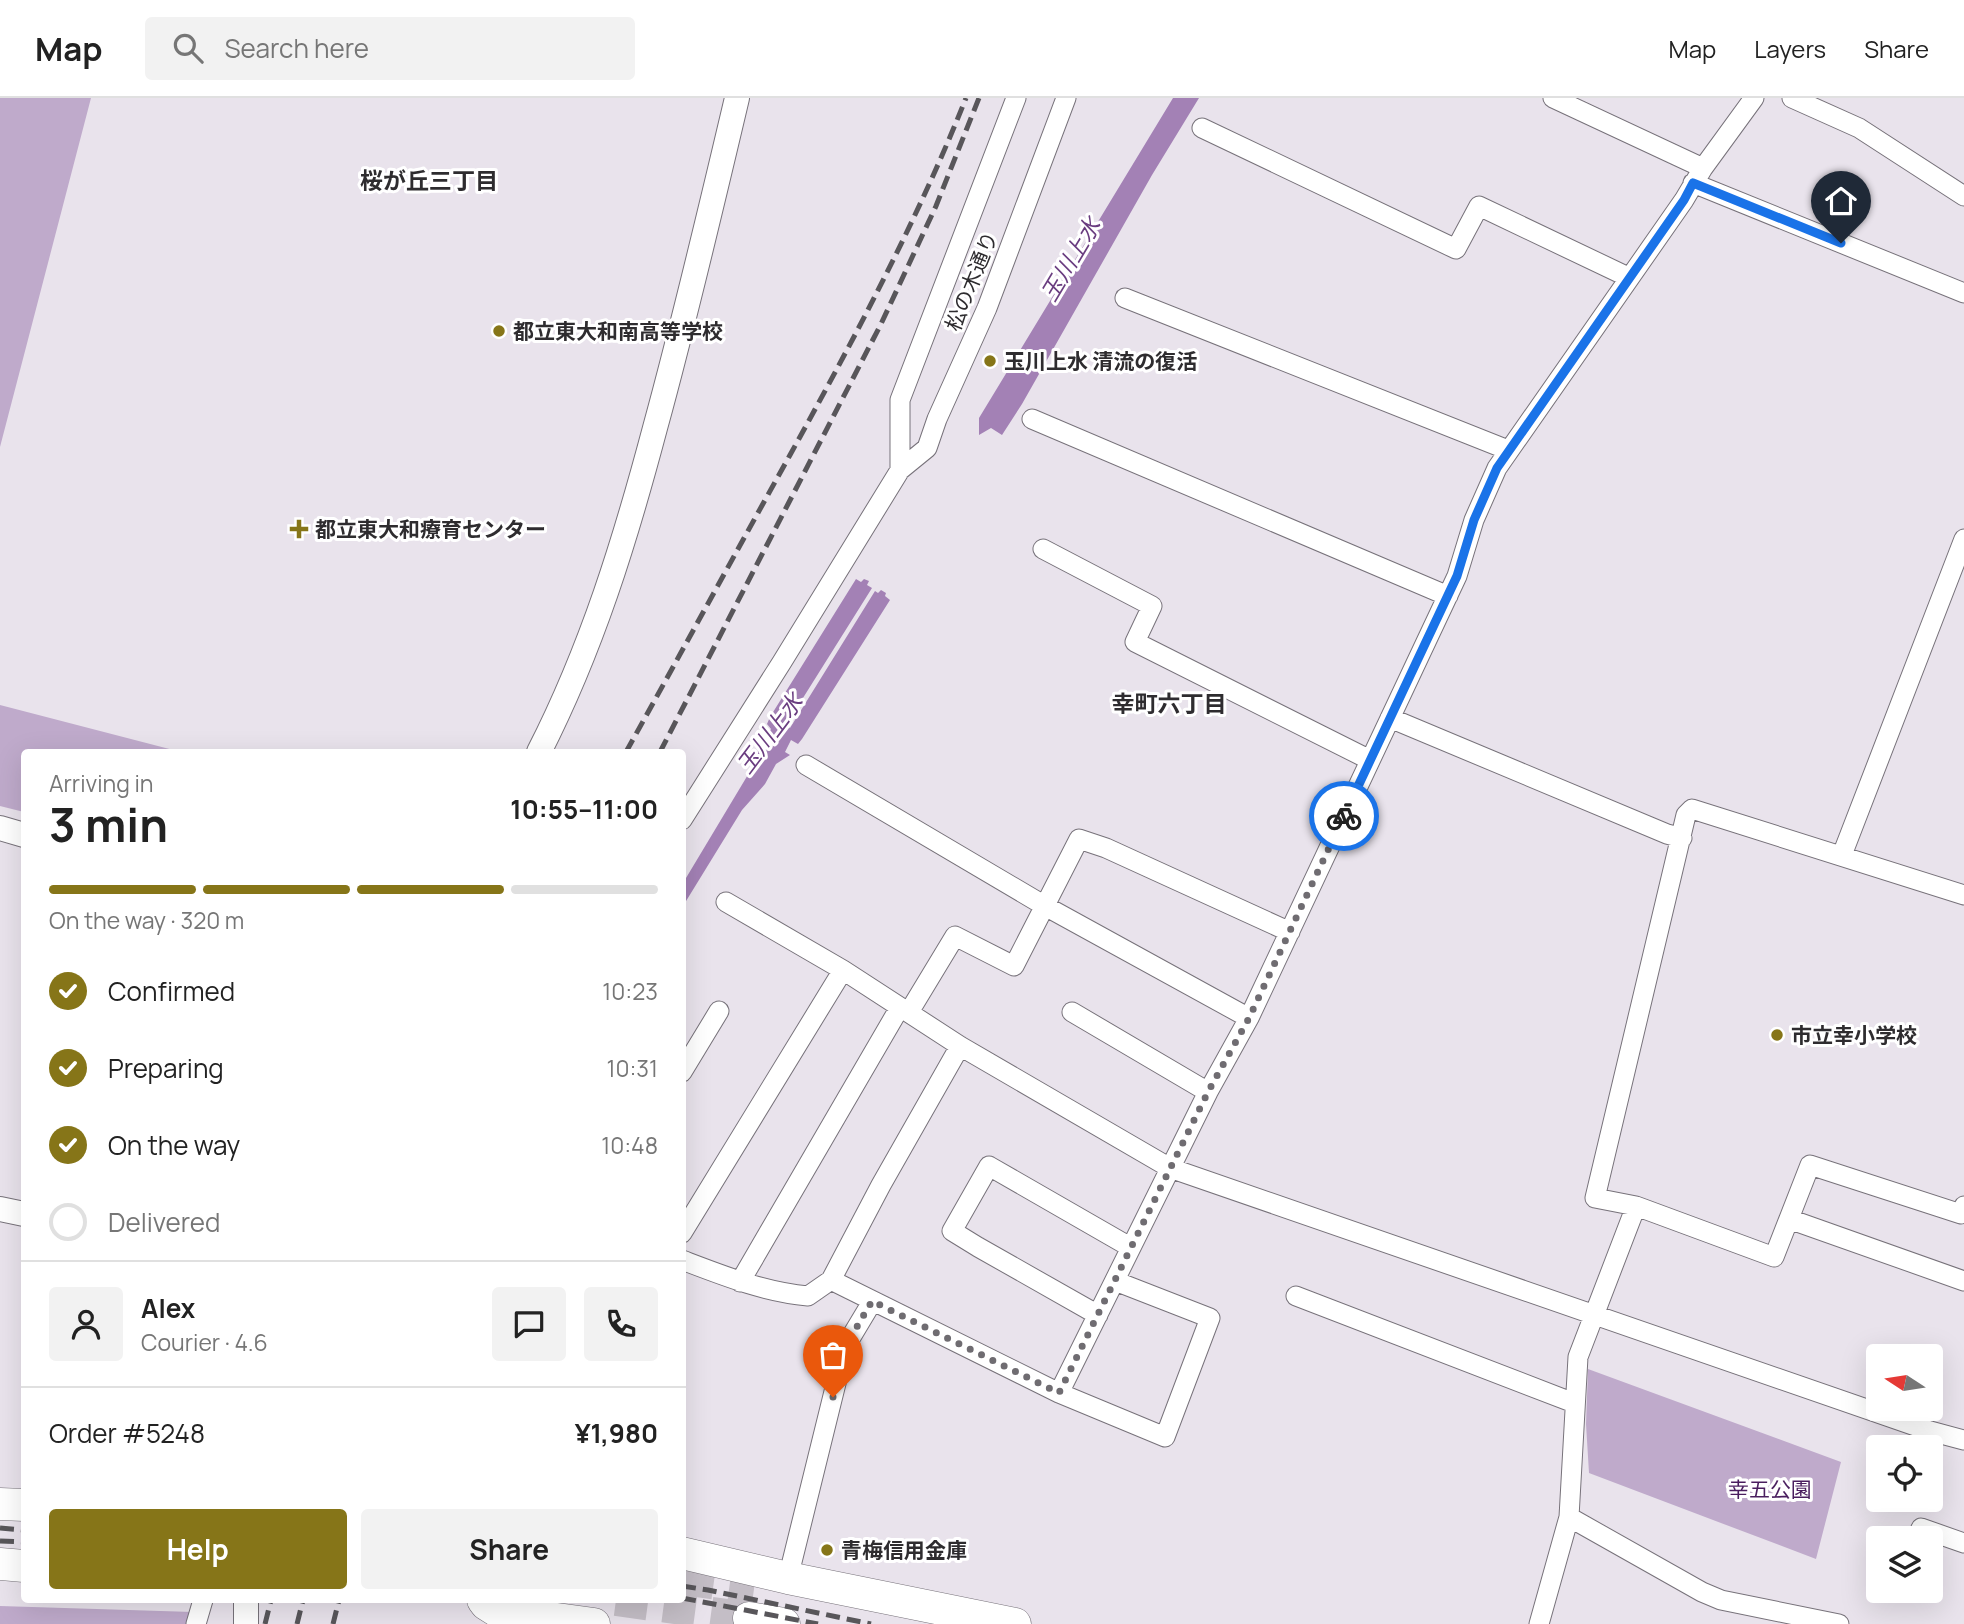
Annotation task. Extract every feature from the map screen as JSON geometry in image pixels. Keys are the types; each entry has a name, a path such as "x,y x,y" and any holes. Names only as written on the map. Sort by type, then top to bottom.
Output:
{"main road":[{"path":"0,1504 21,1505"},
{"path":"0,1524 21,1525"},
{"path":"0,1544 21,1545"},
{"path":"686,1554 788,1578 1015,1624"},
{"path":"0,1564 21,1566"},
{"path":"784,1624 751,1604 814,1597 940,1624"},
{"path":"485,1603 497,1611 594,1624"}],"street":[{"path":"542,749 598,620 631,520 671,370 737,98"},
{"path":"686,814 900,470 900,400 1016,98"},
{"name":"松の木通り","path":"900,470 926,447 987,308 1066,98"},
{"path":"1553,98 1698,175 1964,293"},
{"path":"1059,1393 1290,932 1457,576 1474,520 1497,468 1754,98"},
{"path":"1792,98 1858,128 1964,196"},
{"path":"1202,128 1457,248 1479,206 1628,277"},
{"path":"1125,298 1508,450"},
{"path":"1032,419 1448,596"},
{"path":"1842,855 1957,574 1964,539"},
{"path":"1043,549 1152,606 1135,642 1370,760"},
{"path":"1390,718 1682,838"},
{"path":"806,765 1045,905 1249,1018"},
{"path":"1964,895 1692,809 1686,815 1595,1198 1636,1206 1774,1257 1810,1165 1961,1214 1964,1206"},
{"path":"0,828 21,834"},
{"path":"740,1282 904,1010 955,936 1014,966 1080,839 1106,848 1290,932"},
{"path":"726,902 843,970 960,1046 1170,1168 1930,1431 1964,1440"},
{"path":"686,1226 843,970"},
{"path":"686,1065 719,1011"},
{"path":"1072,1012 1208,1092"},
{"path":"686,1262 740,1282 785,1294 808,1296 831,1280 960,1046"},
{"path":"1097,1315 952,1231 989,1166 1130,1247"},
{"path":"1539,1624 1569,1517 1577,1357 1636,1206"},
{"path":"0,1209 21,1213"},
{"path":"1789,1219 1964,1281"},
{"path":"831,1280 1059,1393 1165,1437 1210,1318 1115,1281"},
{"path":"1296,1296 1574,1403"},
{"path":"788,1578 845,1347 872,1301"},
{"path":"1569,1517 1721,1600 1839,1624"},
{"path":"1943,1536 1964,1544"},
{"path":"197,1624 202,1603"},
{"path":"246,1603 246,1624"}],"green space":[{"path":"0,98 91,98 0,447"},
{"path":"0,705 169,749 21,749 21,811 0,806"},
{"name":"幸五公園","path":"1588,1369 1841,1462 1816,1559 1589,1473 1586,1424"},
{"path":"0,1606 193,1612 189,1624 0,1624"}],"water":[{"path":"1173,98 1199,98 1002,435 991,428 979,435 979,418"},
{"name":"玉川上水","path":"856,579 861,582 864,579 869,581 867,585 872,588 786,725 790,728 875,591 886,593 885,596 890,600 802,739 798,744 791,740 785,752 790,755 776,764 765,784 742,810 686,901 686,878 755,763 761,739 765,740 771,729 767,724"}],"tunnel":[{"path":"686,1580 754,1589"},
{"path":"638,1603 749,1618"}],"railway":[{"path":"628,749 861,323 906,234 966,98"},
{"path":"662,749 881,324 936,206 979,98"},
{"path":"0,1528 21,1530"},
{"path":"0,1541 21,1542"},
{"path":"686,1587 871,1624"},
{"path":"686,1599 818,1624"},
{"path":"265,1624 270,1603"},
{"path":"297,1624 302,1603"},
{"path":"333,1624 338,1603"}],"way so far":[{"path":"833,1397 845,1347 872,1301 1059,1393 1208,1092 1249,1018 1344,816"}],"place":[{"name":"都立東大和南高等学校","path":"499,331"},
{"name":"玉川上水 清流の復活","path":"990,361"},
{"name":"都立東大和療育センター","path":"299,529"},
{"name":"市立幸小学校","path":"1777,1035"},
{"name":"青梅信用金庫","path":"827,1550"}],"district":[{"name":"桜が丘三丁目","path":"429,180"},
{"name":"幸町六丁目","path":"1169,703"}],"route":[{"path":"1344,816 1457,576 1474,520 1497,468 1684,200 1693,183 1841,243"}]}
